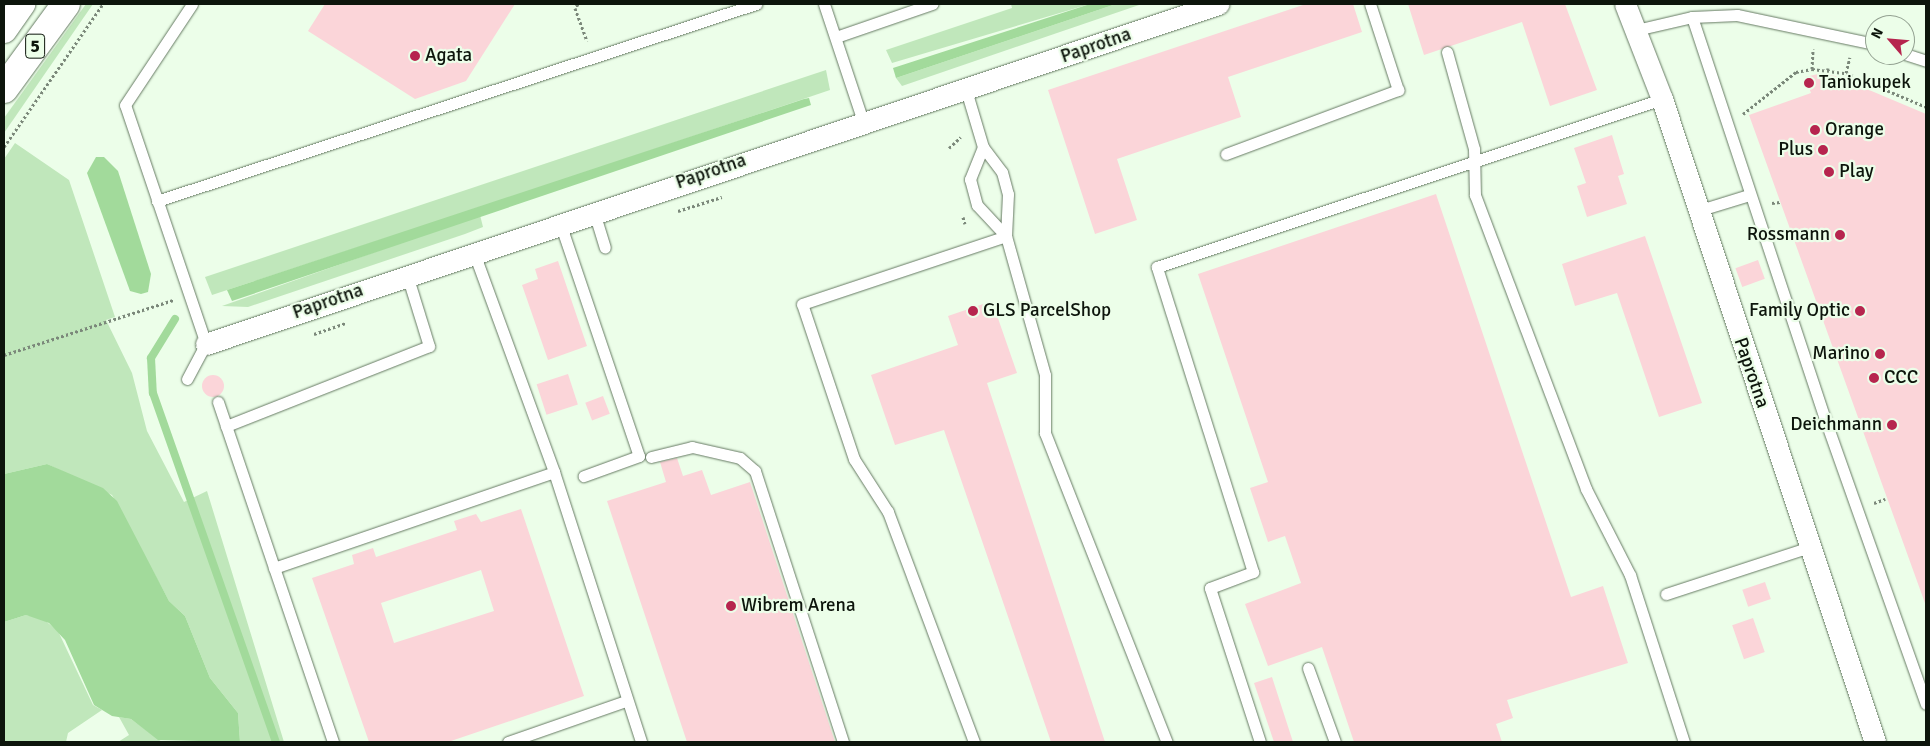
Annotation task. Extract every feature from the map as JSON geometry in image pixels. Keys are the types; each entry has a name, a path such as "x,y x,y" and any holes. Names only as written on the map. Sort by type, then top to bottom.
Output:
{"main road":[{"name":"5","path":"4,89 66,4"}],"street":[{"path":"4,30 22,4"},
{"name":"Paprotna","path":"206,344 863,121 966,90 1218,4"},
{"name":"Paprotna","path":"1625,4 1662,99 1697,211 1876,742"}],"lane":[{"path":"187,379 206,344 186,295 125,105 192,4"},
{"path":"157,201 592,56 756,4"},
{"path":"824,4 863,121"},
{"path":"836,37 932,4"},
{"path":"1226,154 1398,90 1370,4"},
{"path":"1692,17 1749,195 1926,704"},
{"path":"1636,30 1692,17 1752,17 1865,42"},
{"path":"1447,52 1474,162 1475,195 1586,489 1630,575 1684,742"},
{"path":"966,90 983,147 1002,172 1008,194 1006,236 1045,375 1045,433 1167,742"},
{"path":"1260,742 1210,588 1253,572 1157,266 1662,99"},
{"path":"983,147 970,179 977,205 1006,236"},
{"path":"1697,211 1749,195"},
{"path":"594,212 605,247"},
{"path":"560,224 602,331 639,456 584,476"},
{"path":"974,742 888,512 854,460 802,304 1006,236"},
{"path":"474,253 554,472 640,742"},
{"path":"226,426 429,346 407,275"},
{"path":"218,402 333,742"},
{"path":"651,457 692,447 740,458 755,470 843,742"},
{"path":"274,568 554,472"},
{"path":"1666,594 1810,547"},
{"path":"1308,668 1335,742"},
{"path":"508,742 626,701"}],"path":[{"path":"4,147 103,4"},
{"path":"578,4 575,8 592,56"},
{"path":"1812,69 1814,44"},
{"path":"1846,73 1851,55"},
{"path":"1827,75 1828,68"},
{"path":"1746,121 1743,112 1796,72 1812,69 1828,68 1846,73 1926,107"},
{"path":"949,148 959,143 960,128"},
{"path":"1770,195 1773,204 1780,202"},
{"path":"4,355 186,295"}],"shaded area":[{"path":"86,4 93,4 4,133 4,118"},
{"path":"1011,4 1090,4 892,63 886,50 1012,8"},
{"path":"1090,4 1116,4 896,78 893,68"},
{"path":"1116,4 1142,4 902,86 896,78"},
{"path":"826,70 830,90 539,188 212,295 205,277"},
{"path":"809,98 811,105 232,301 227,290"},
{"path":"15,143 69,180 115,317 106,320 132,373 147,431 184,502 207,491 284,742 240,742 238,713 210,678 185,616 169,601 112,495 47,464 4,474 4,159"},
{"path":"96,157 104,157 118,171 151,274 148,292 141,294 130,291 87,173"},
{"path":"480,215 483,227 465,234 248,307 222,306"},
{"path":"47,464 103,488 117,501 169,601 185,616 210,678 238,713 240,742 158,740 131,719 112,716 94,705 65,640 49,623 26,615 4,622 4,474"},
{"path":"26,615 42,618 58,631 93,705 102,710 68,733 66,742 4,742 4,622"},
{"path":"119,717 131,719 162,742 118,742 129,735"}],"building":[{"name":"Agata","path":"325,4 515,4 466,81 415,99 308,31"},
{"path":"1306,4 1353,4 1362,32 1228,77 1241,117 1117,159 1137,220 1095,234 1048,90"},
{"path":"1408,4 1565,4 1597,90 1550,106 1522,22 1424,55"},
{"name":"Marino","path":"1818,74 1836,76 1926,114 1926,606 1749,115 1811,93 1805,77"},
{"path":"1612,135 1624,174 1618,176 1627,204 1587,217 1577,186 1586,183 1574,148"},
{"path":"1436,194 1571,597 1603,586 1628,663 1507,700 1513,718 1496,724 1502,742 1354,742 1322,647 1268,666 1245,604 1301,583 1285,536 1268,542 1250,488 1268,482 1198,274"},
{"path":"1645,236 1702,403 1659,417 1617,293 1575,306 1562,264"},
{"path":"1758,260 1765,279 1742,287 1735,268"},
{"path":"558,261 587,346 548,360 522,285 538,279 535,269"},
{"path":"992,301 1017,373 987,383 1105,742 1051,742 944,430 895,445 871,375 958,345 948,316"},
{"path":"568,374 578,404 547,415 537,384"},
{"path":"213,375 221,378 224,386 221,394 213,397 205,394 202,386 205,378"},
{"path":"603,396 610,414 592,421 585,403"},
{"name":"Wibrem Arena","path":"677,458 683,476 702,470 711,495 750,482 835,742 687,742 607,501 666,482 660,462"},
{"path":"521,509 584,696 448,742 369,742 312,578 354,564 352,555 373,548 376,557 457,530 454,521 476,514 481,522","holes":["481,570 494,611 394,643 381,603"]},
{"path":"1765,582 1771,599 1748,607 1742,590"},
{"path":"1753,618 1765,652 1744,659 1732,625"},
{"path":"1272,677 1293,742 1274,742 1254,683"}],"waterway":[{"path":"175,319 151,358 153,393 276,742"}],"place":[{"name":"Agata","path":"415,56"},
{"name":"Taniokupek","path":"1809,83"},
{"name":"Orange","path":"1815,130"},
{"name":"Plus","path":"1823,150"},
{"name":"Play","path":"1829,172"},
{"name":"Rossmann","path":"1840,235"},
{"name":"GLS ParcelShop","path":"973,311"},
{"name":"Family Optic","path":"1860,311"},
{"name":"Marino","path":"1880,354"},
{"name":"CCC","path":"1874,378"},
{"name":"Deichmann","path":"1892,425"},
{"name":"Wibrem Arena","path":"731,606"}]}
